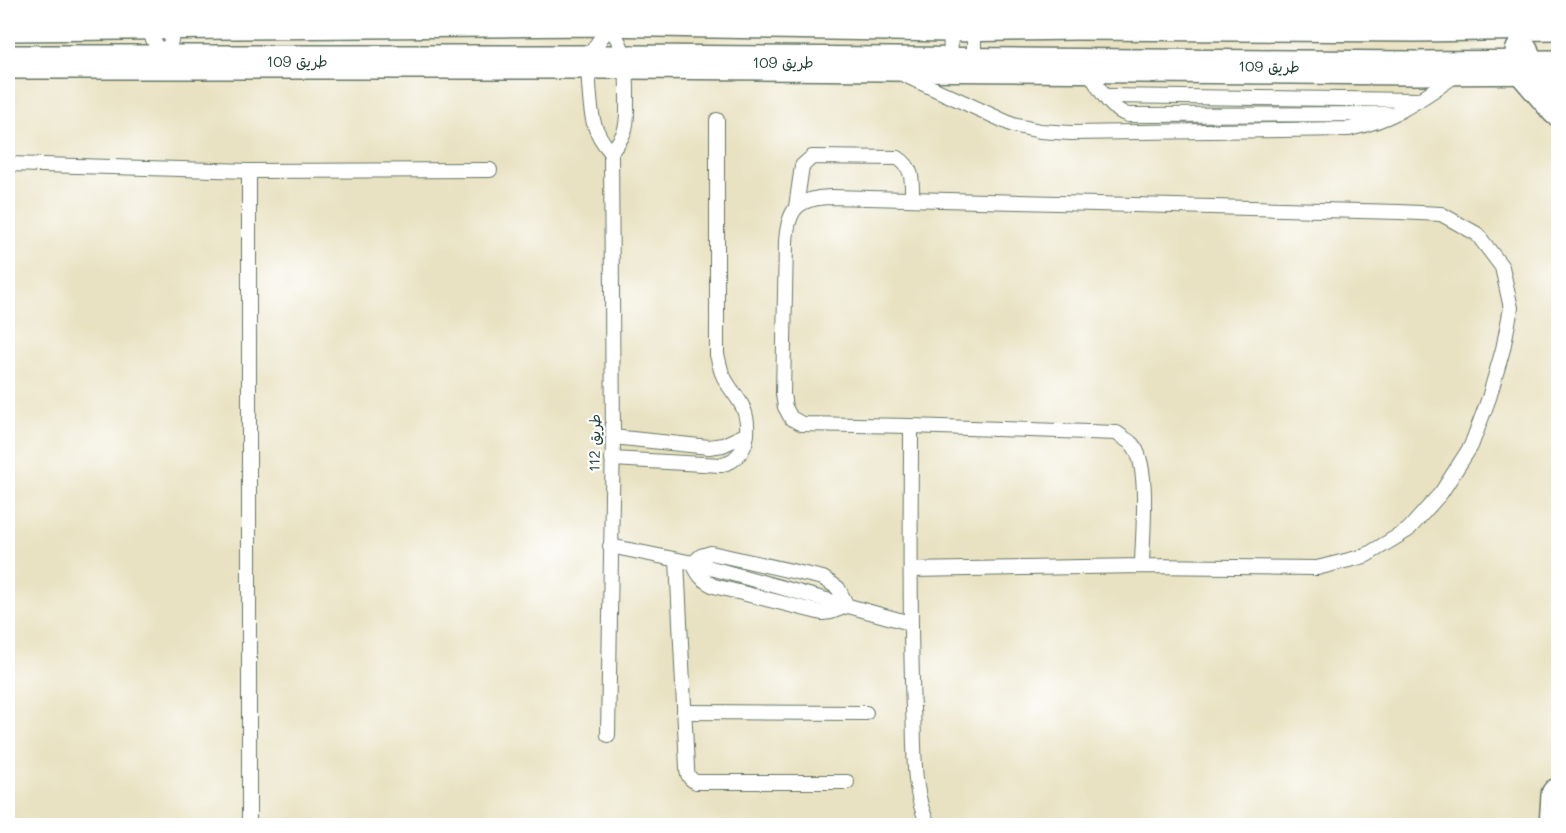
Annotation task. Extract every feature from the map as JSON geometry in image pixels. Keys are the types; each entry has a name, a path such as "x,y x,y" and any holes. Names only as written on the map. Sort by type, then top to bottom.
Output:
{"street":[{"path":"8,24 162,15 374,21 610,22 1090,15 1144,23 1438,20 1531,16 1558,23"},
{"path":"1531,16 1522,67 1558,110"},
{"path":"1414,68 1438,20"},
{"path":"374,21 374,62"},
{"path":"1143,65 1144,23"},
{"name":"طريق 109","path":"8,62 165,59 1414,68 1558,67"},
{"path":"1556,825 1558,795"}],"lane":[{"path":"162,15 170,44 165,59"},
{"path":"162,15 150,34 165,59"},
{"path":"962,16 963,64"},
{"path":"962,16 963,64"},
{"path":"610,22 588,62 591,114 598,135 611,152"},
{"name":"طريق 112","path":"608,735 613,437 611,152 624,131 627,119 627,62 610,22"},
{"path":"881,64 1013,125 1041,131 1349,129 1374,124 1397,114 1466,68"},
{"path":"1085,65 1110,105 1118,111 1139,116 1397,114"},
{"path":"1105,96 1418,100"},
{"path":"612,459 721,465 735,459 744,448 747,434 746,417 740,402 722,373 717,355 717,120"},
{"path":"912,199 911,171 906,163 898,158 813,157 802,166 796,207 787,223 785,407 791,418 802,424 1117,433 1133,445 1142,463 1144,483 1142,566"},
{"path":"8,164 249,171 490,170"},
{"path":"249,171 249,825"},
{"path":"796,207 812,197 1441,214 1477,234 1502,267 1511,308 1503,349 1489,398 1471,446 1441,493 1408,530 1365,555 1317,568 1142,566 911,570"},
{"path":"911,426 910,623 915,759 924,824"},
{"path":"613,437 710,447 723,445 747,434"},
{"path":"610,546 693,563"},
{"path":"693,563 701,556 711,553 823,578 838,588 847,606"},
{"path":"677,560 687,774 696,782 847,782"},
{"path":"693,563 698,575 714,586 822,613 847,606 910,623"},
{"path":"684,712 866,713"}]}
